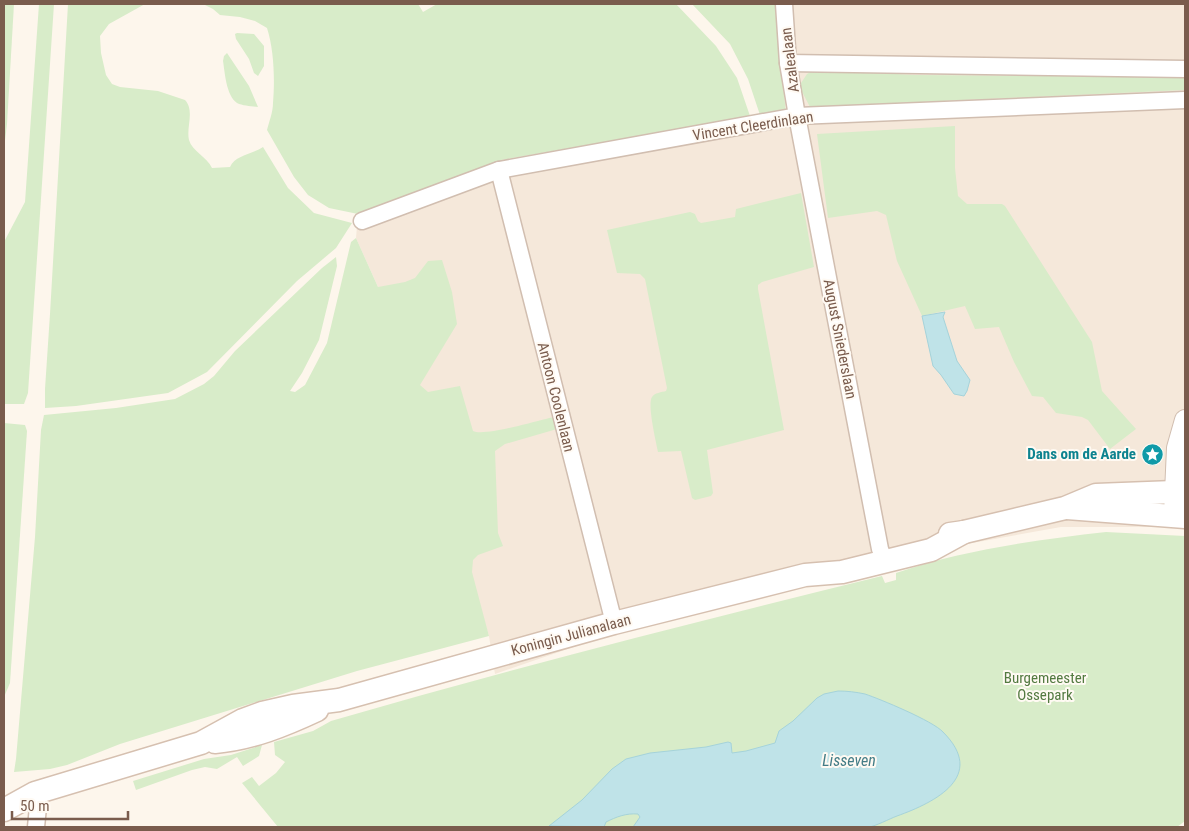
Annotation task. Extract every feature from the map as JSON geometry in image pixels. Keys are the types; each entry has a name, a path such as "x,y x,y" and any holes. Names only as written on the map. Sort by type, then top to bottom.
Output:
{"main road":[{"name":"Koningin Julianalaan","path":"35,793 201,743 228,741 274,729 338,700 614,623 805,574 842,572 883,555 931,550 964,532 1066,508 1096,495 1180,493"},
{"name":"Koningin Julianalaan","path":"1066,508 1179,516"},
{"path":"4,792 35,793"},
{"path":"4,810 35,793"}],"street":[{"name":"Azalealaan","path":"784,4 788,63 797,116"},
{"path":"788,63 1185,69"},
{"name":"Vincent Cleerdinlaan","path":"362,221 499,170 797,116 1185,100"},
{"name":"August Sniederslaan","path":"797,116 883,555"},
{"name":"Antoon Coolenlaan","path":"499,170 614,623"},
{"path":"1179,516 1180,493 1177,448 1185,420"},
{"path":"35,793 38,808 36,827"}],"shaded area":[{"path":"776,4 1185,4 1185,527 1061,527 772,579 495,674 489,636 378,287 356,238 358,214 501,160 786,114"}],"green space":[{"path":"4,4 14,4 4,149"},
{"path":"39,4 54,4 28,393 24,404 4,404 4,242 25,202"},
{"path":"68,4 145,4 109,24 100,36 101,53 106,75 112,84 120,87 158,91 185,100 190,114 189,140 212,168 230,167 240,157 263,147 288,188 314,213 352,223 336,248 297,281 207,372 168,393 76,406 45,408 45,389"},
{"path":"203,4 418,4 423,12 437,4 676,4 716,46 737,78 750,121 658,133 501,160 358,214 329,208 308,195 294,177 267,130 272,110 274,84 273,55 267,28 255,21 220,15"},
{"path":"692,4 776,4 786,114 761,118 748,79 730,44"},
{"path":"235,34 254,34 264,46 264,66 258,76 254,73 249,59 236,39"},
{"path":"227,53 249,86 258,107 237,103 230,95 223,61"},
{"path":"814,70 916,75 1185,77 1185,90 810,107 799,86 807,74"},
{"path":"955,126 955,168 958,196 967,204 1002,204 1005,206 1092,342 1102,391 1136,429 1110,449 1088,420 1082,417 1056,413 1043,397 1032,396 1014,362 999,327 975,329 965,306 922,316 897,261 886,215 877,211 828,218 817,134"},
{"path":"801,193 814,267 762,282 758,285 784,430 707,450 713,493 711,496 695,500 692,498 681,451 658,452 652,423 651,401 653,396 666,391 667,388 645,279 640,274 617,273 607,230 690,212 695,214 701,223 735,217 736,209"},
{"path":"356,238 378,287 405,282 415,278 428,261 442,260 452,292 457,324 420,385 428,392 460,386 473,431 488,432 500,430 554,417 557,429 505,444 495,451 498,533 503,546 478,555 473,560 472,572 489,636 357,671 120,744 67,765 50,769 14,772 35,537 41,430 44,415 116,408 175,399 204,384 214,376 235,351 336,257 337,266 319,340 302,373 290,391 295,392 305,385 327,343 351,242"},
{"path":"4,423 25,425 27,431 10,683 4,697"},
{"name":"Burgemeester Ossepark","path":"1106,532 1185,536 1185,821 1177,827 278,827 242,783 252,777 259,786 276,773 285,762 275,755 274,742 313,731 331,721 537,664 813,593 882,576 885,583 896,580 896,573 947,558 1026,542"},
{"path":"262,745 259,756 243,766 237,757 217,769 205,767 192,770 136,790 133,781 204,759 231,755"}],"water":[{"path":"945,312 943,317 957,361 970,380 964,396 954,394 933,366 922,316"},
{"name":"Lisseven","path":"838,691 865,694 918,716 937,727 955,748 960,762 958,774 951,785 927,803 879,824 860,828 633,827 640,817 638,814 614,818 606,822 604,827 549,826 582,800 612,769 626,759 650,753 706,747 728,742 731,743 732,753 775,743 779,731 793,721 817,698 824,694"}],"place":[{"name":"Dans om de Aarde","path":"1152,454"}]}
